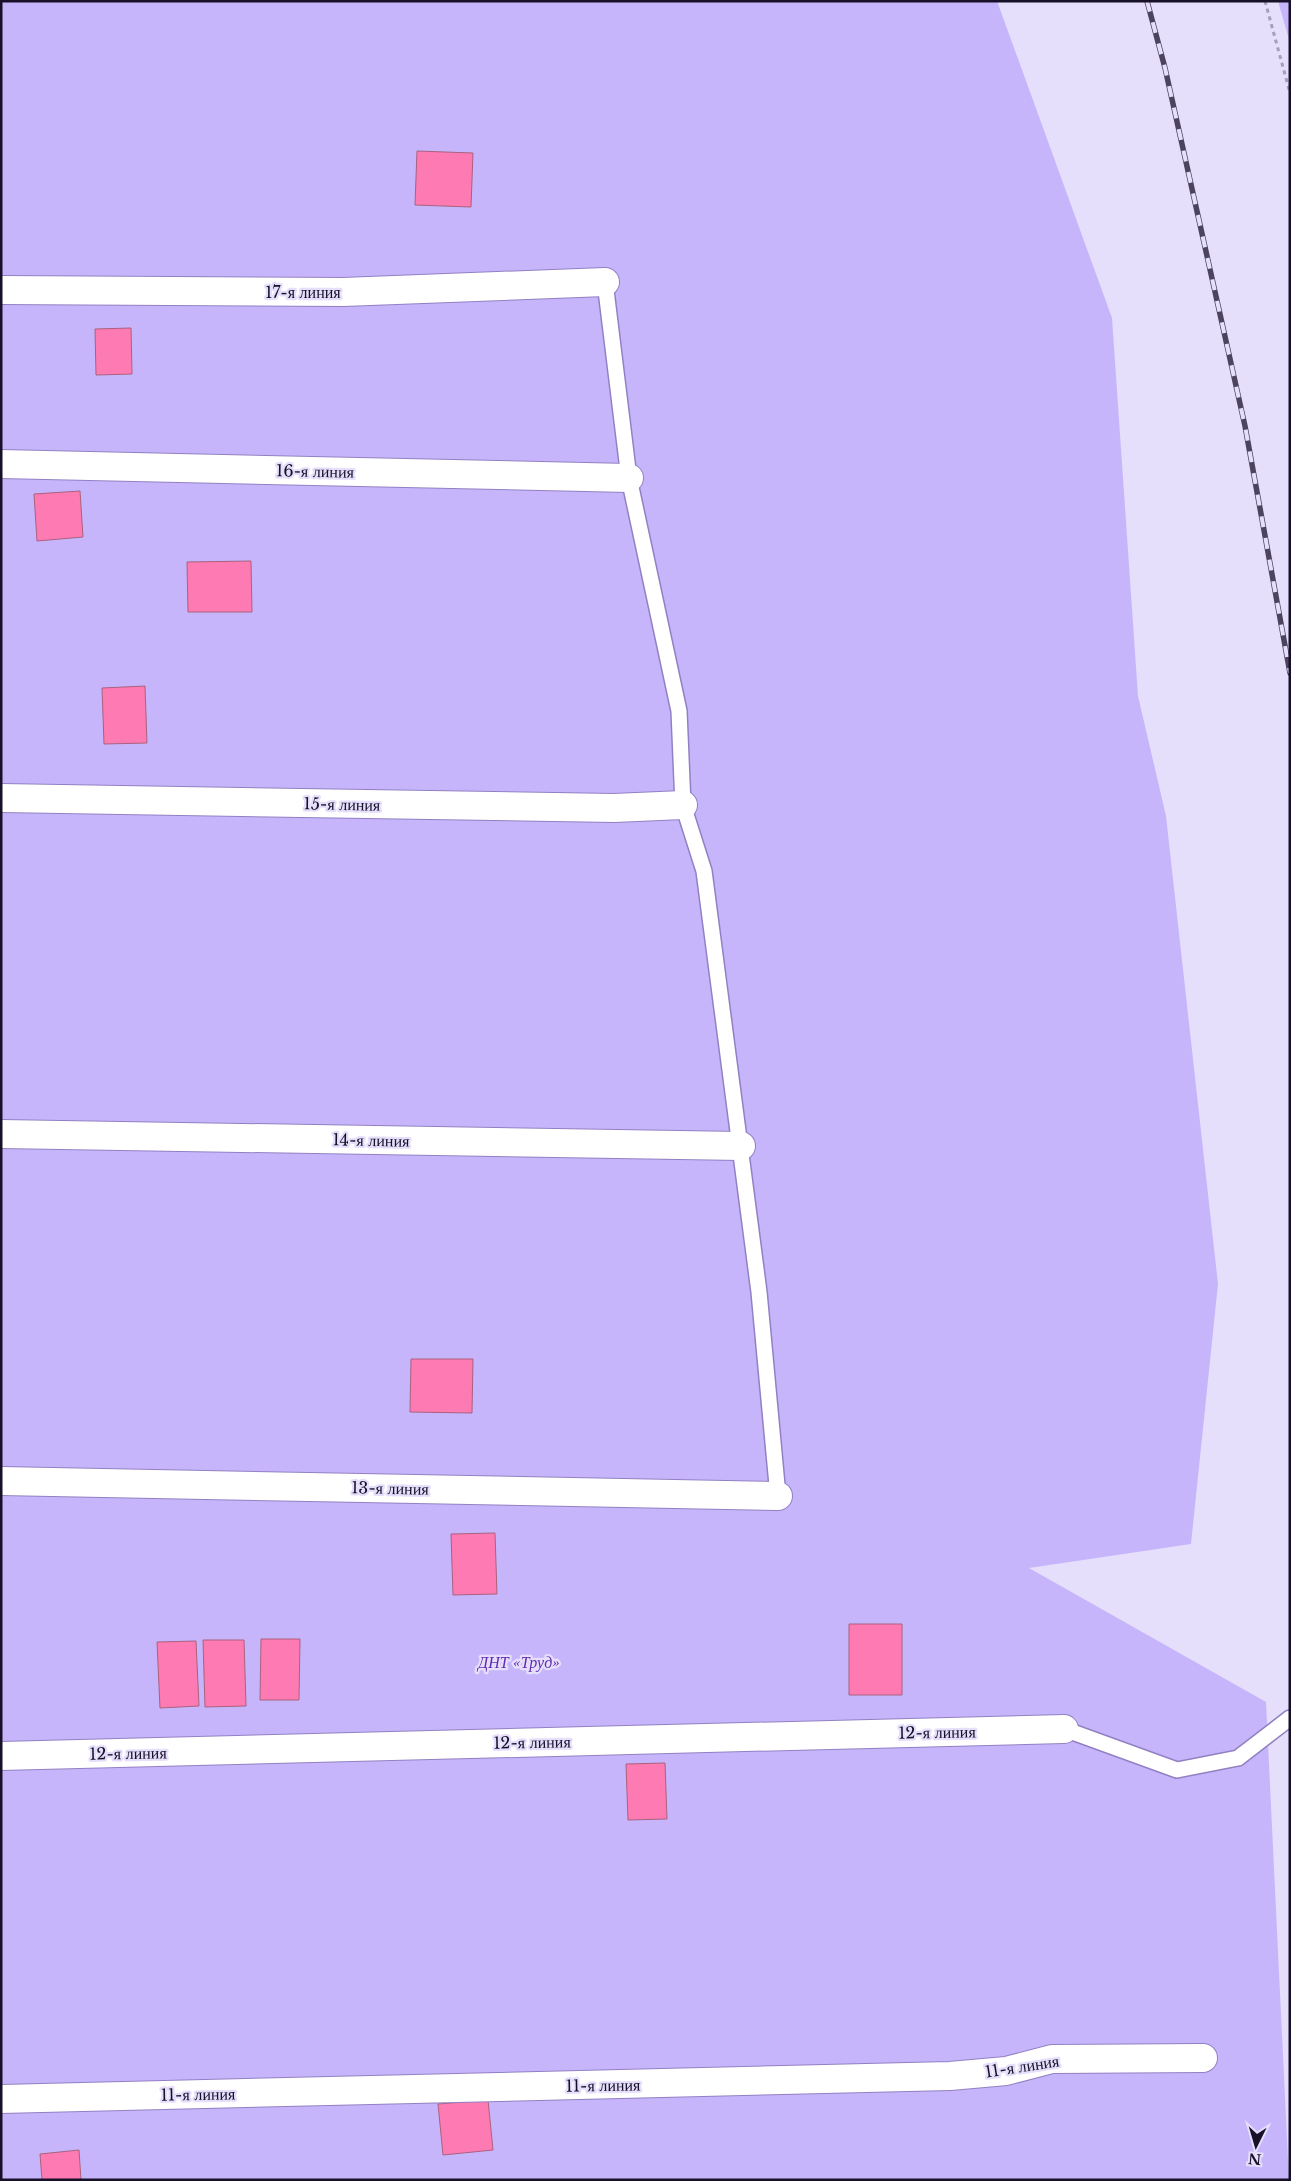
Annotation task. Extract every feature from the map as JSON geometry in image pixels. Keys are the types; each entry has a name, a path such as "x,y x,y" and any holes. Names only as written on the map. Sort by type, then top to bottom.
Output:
{"street":[{"name":"17-я линия","path":"1,290 343,292 605,282"},
{"name":"16-я линия","path":"1,464 629,478"},
{"name":"15-я линия","path":"1,798 614,808 683,805"},
{"name":"14-я линия","path":"1,1134 742,1146"},
{"name":"13-я линия","path":"1,1481 778,1496"},
{"name":"12-я линия","path":"1,1756 1064,1729"},
{"name":"11-я линия","path":"1,2099 950,2076 1006,2071 1052,2060 1203,2058"}],"lane":[{"path":"605,282 629,478 678,711 683,805 704,871 742,1146 759,1292 778,1496"},
{"path":"1064,1729 1177,1770 1238,1758 1290,1718"}],"path":[{"path":"1265,1 1290,93"}],"green space":[{"name":"ДНТ «Труд»","path":"1,1 997,1 1112,318 1138,696 1166,816 1218,1284 1191,1544 1029,1568 1266,1702 1289,2180 1,2180"},
{"path":"1278,1 1290,1 1290,43"}],"building":[{"path":"417,151 473,153 471,207 415,205"},
{"path":"131,328 132,374 96,375 95,329"},
{"path":"80,491 83,537 37,541 34,494"},
{"path":"251,561 252,612 188,612 187,562"},
{"path":"145,686 147,743 104,744 102,688"},
{"path":"411,1359 473,1359 472,1413 410,1412"},
{"path":"495,1533 497,1594 453,1595 451,1534"},
{"path":"849,1624 902,1624 902,1695 849,1695"},
{"path":"261,1639 300,1639 299,1700 260,1700"},
{"path":"203,1640 244,1640 246,1706 205,1707"},
{"path":"196,1641 199,1706 160,1708 157,1642"},
{"path":"665,1763 667,1819 628,1820 626,1764"},
{"path":"488,2100 493,2150 443,2155 438,2104"},
{"path":"79,2150 81,2180 42,2180 40,2154"}],"railway":[{"path":"1147,1 1165,68 1245,426 1290,673"}]}
